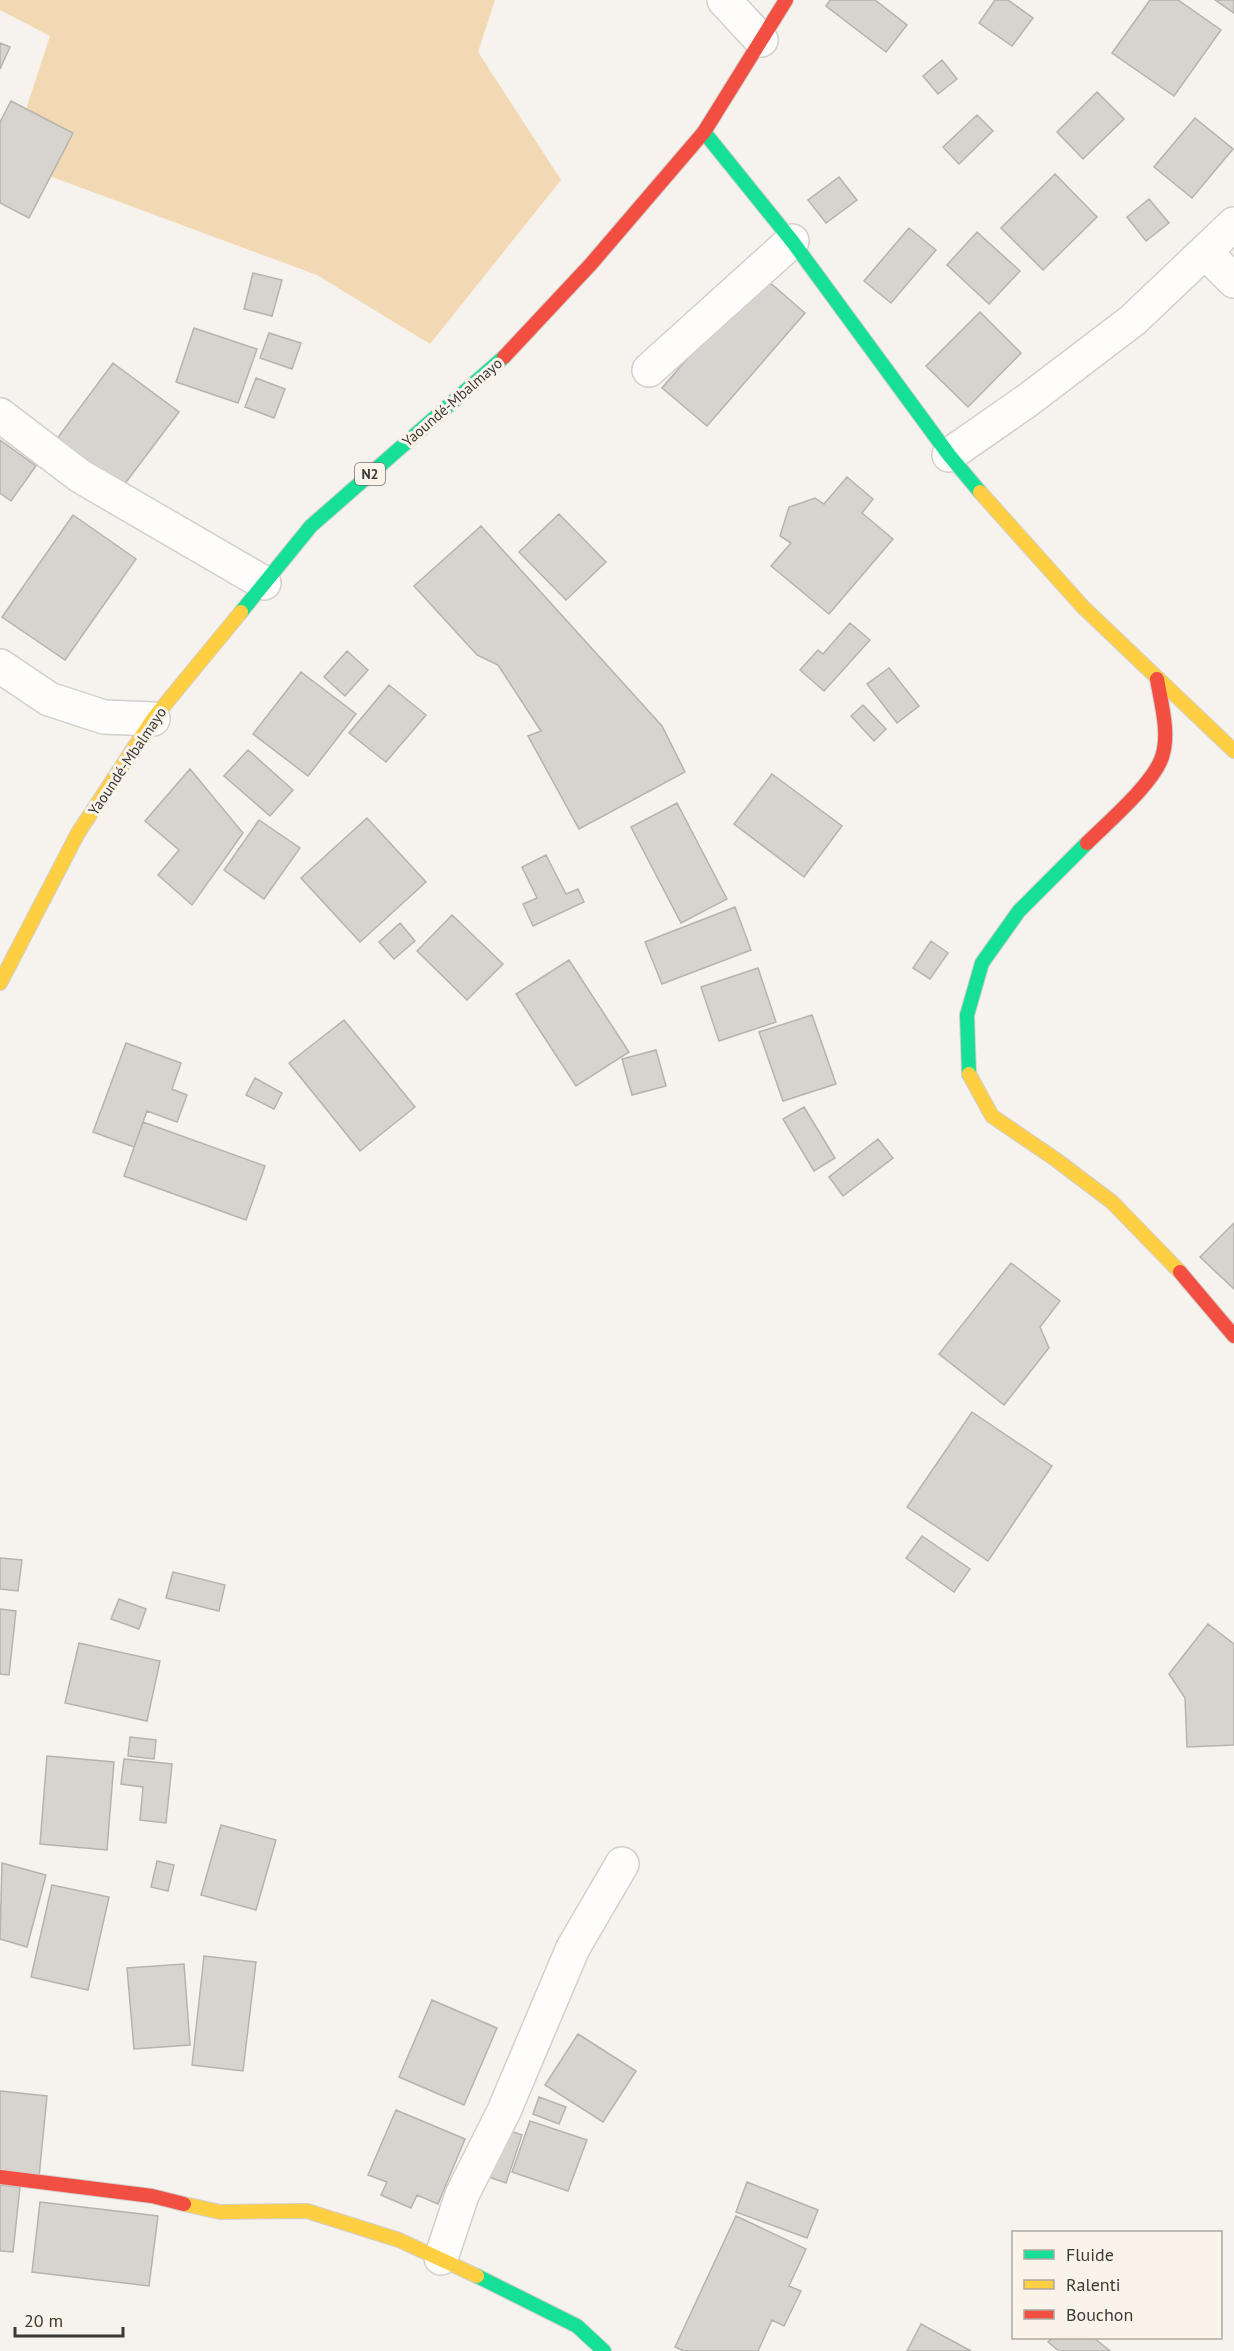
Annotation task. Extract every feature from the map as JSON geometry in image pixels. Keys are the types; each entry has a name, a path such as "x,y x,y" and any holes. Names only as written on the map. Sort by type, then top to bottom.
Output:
{"main road":[{"name":"Yaoundé-Mbalmayo","path":"0,983 78,833 153,719 310,526 501,359 591,264 704,132 786,0"},
{"path":"704,132 792,241 950,455 1002,519 1083,607 1234,752"},
{"path":"1157,679 1165,729 1162,757 1143,787 1019,911 982,963 967,1016 968,1072 992,1116 1112,1202 1178,1269 1234,1336"},
{"path":"0,2177 152,2196 220,2212 307,2211 399,2240 441,2258 577,2326 604,2351"}],"street":[{"path":"724,0 761,40"},
{"path":"950,455 1028,400 1133,320 1234,224"},
{"path":"649,370 792,241"},
{"path":"1205,252 1234,282"},
{"path":"0,415 80,476 264,583"},
{"path":"0,666 49,699 104,717 153,719"},
{"path":"441,2258 462,2194 504,2111 573,1948 622,1864"}],"shaded area":[{"path":"0,0 495,0 478,52 561,180 430,344 317,275 9,161 50,36 0,10"}],"building":[{"path":"830,0 875,0 907,25 886,52 826,6"},
{"path":"995,0 1008,0 1033,18 1012,46 979,23"},
{"path":"1150,0 1178,0 1221,30 1174,96 1112,53"},
{"path":"1215,0 1234,0 1234,13"},
{"path":"0,43 10,47 0,69"},
{"path":"942,60 957,79 938,94 923,76"},
{"path":"1097,92 1124,119 1083,159 1057,132"},
{"path":"11,101 73,133 29,218 0,203 0,122"},
{"path":"977,115 993,131 959,164 943,147"},
{"path":"1195,118 1233,149 1192,198 1154,167"},
{"path":"1055,174 1097,217 1043,270 1001,228"},
{"path":"839,177 857,200 826,223 808,200"},
{"path":"1149,199 1169,223 1146,241 1127,217"},
{"path":"909,228 936,250 891,303 864,281"},
{"path":"977,232 1020,271 989,304 947,265"},
{"path":"253,273 282,280 272,316 244,309"},
{"path":"760,274 805,313 707,426 662,388"},
{"path":"980,312 1021,353 968,407 926,366"},
{"path":"194,328 257,349 238,403 176,382"},
{"path":"269,333 301,343 292,369 260,358"},
{"path":"113,363 179,412 121,489 56,440"},
{"path":"256,378 285,389 274,418 245,407"},
{"path":"0,440 36,466 11,501 0,493"},
{"path":"847,477 873,499 862,513 893,539 829,614 771,566 791,543 780,536 789,507 815,498 824,504"},
{"path":"559,514 606,562 566,600 519,552"},
{"path":"73,515 136,559 65,660 2,617"},
{"path":"481,526 662,726 685,772 579,829 528,736 541,731 498,665 477,655 414,586"},
{"path":"850,623 870,640 824,691 800,670 818,650 823,654"},
{"path":"347,651 368,670 345,696 324,677"},
{"path":"889,668 919,706 897,723 867,684"},
{"path":"301,672 356,714 308,776 253,734"},
{"path":"389,685 426,715 386,762 349,733"},
{"path":"863,705 886,729 874,741 851,716"},
{"path":"248,750 293,790 270,816 224,776"},
{"path":"190,769 243,833 192,905 158,875 179,850 145,821"},
{"path":"772,774 842,826 804,877 734,824"},
{"path":"677,803 727,899 681,923 631,827"},
{"path":"367,818 426,882 360,942 301,878"},
{"path":"259,820 300,848 264,899 224,870"},
{"path":"546,855 566,894 578,889 584,902 533,926 523,904 537,898 522,867"},
{"path":"735,907 751,950 662,984 645,942"},
{"path":"452,915 503,964 467,1000 417,951"},
{"path":"400,923 415,941 394,959 379,942"},
{"path":"931,941 948,953 930,979 913,968"},
{"path":"569,960 629,1052 576,1086 516,994"},
{"path":"758,968 776,1022 719,1041 701,987"},
{"path":"812,1015 836,1084 783,1101 759,1032"},
{"path":"344,1020 415,1107 360,1151 289,1063"},
{"path":"126,1043 181,1063 172,1089 187,1095 177,1122 147,1111 134,1147 93,1132"},
{"path":"656,1050 666,1086 632,1095 622,1059"},
{"path":"255,1078 282,1093 274,1109 246,1095"},
{"path":"804,1107 835,1158 814,1171 783,1119"},
{"path":"143,1122 265,1166 246,1220 124,1176"},
{"path":"878,1139 893,1158 843,1196 829,1177"},
{"path":"1234,1223 1234,1289 1200,1257"},
{"path":"1011,1263 1060,1301 1040,1327 1049,1348 1004,1405 939,1354"},
{"path":"972,1412 1052,1466 988,1561 907,1507"},
{"path":"922,1536 970,1569 954,1592 906,1558"},
{"path":"0,1558 22,1560 18,1591 0,1589"},
{"path":"173,1572 225,1585 219,1611 166,1598"},
{"path":"119,1599 146,1609 139,1629 111,1619"},
{"path":"0,1609 16,1611 9,1675 0,1674"},
{"path":"1208,1624 1234,1644 1234,1745 1187,1747 1185,1698 1169,1674"},
{"path":"79,1643 160,1661 147,1721 65,1703"},
{"path":"130,1737 156,1740 154,1759 128,1756"},
{"path":"47,1756 114,1762 107,1850 40,1844"},
{"path":"124,1759 172,1764 166,1823 140,1820 143,1787 121,1784"},
{"path":"221,1825 276,1840 256,1910 201,1895"},
{"path":"157,1861 174,1865 168,1891 151,1887"},
{"path":"2,1863 46,1875 27,1947 0,1939"},
{"path":"52,1885 109,1897 88,1990 31,1977"},
{"path":"204,1956 256,1962 243,2071 192,2065"},
{"path":"184,1964 190,2045 134,2049 127,1968"},
{"path":"432,2000 497,2028 464,2105 399,2077"},
{"path":"578,2034 636,2071 603,2122 545,2085"},
{"path":"0,2091 47,2096 39,2177 0,2173"},
{"path":"539,2097 566,2107 559,2124 533,2114"},
{"path":"396,2110 465,2139 438,2204 417,2195 411,2208 381,2195 387,2182 368,2175"},
{"path":"530,2121 587,2140 568,2191 512,2172"},
{"path":"505,2129 522,2135 506,2183 489,2177"},
{"path":"747,2182 818,2210 807,2238 736,2212"},
{"path":"0,2185 20,2187 13,2252 0,2251"},
{"path":"40,2202 158,2216 149,2286 32,2272"},
{"path":"736,2216 806,2249 789,2286 801,2291 784,2326 772,2320 758,2351 684,2351 675,2347"},
{"path":"921,2324 971,2351 907,2351"},
{"path":"1051,2339 1095,2339 1110,2351 1059,2351 1048,2342"}],"traffic: fast":[{"path":"704,132 792,241 949,455 980,492"},
{"path":"241,612 311,526 504,357"},
{"path":"969,1074 967,1015 982,963 1019,911 1087,843"},
{"path":"477,2276 577,2326 604,2351"}],"traffic: slow":[{"path":"980,492 1083,607 1234,751"},
{"path":"0,983 78,833 153,719 241,612"},
{"path":"969,1074 992,1116 1112,1202 1180,1272"},
{"path":"184,2204 220,2212 307,2211 399,2240 477,2276"}],"traffic: jam":[{"path":"504,357 591,264 704,132 786,0"},
{"path":"1087,843 1140,791 1162,757 1165,728 1157,679"},
{"path":"1180,1272 1234,1336"},
{"path":"0,2177 152,2196 184,2204"}]}
